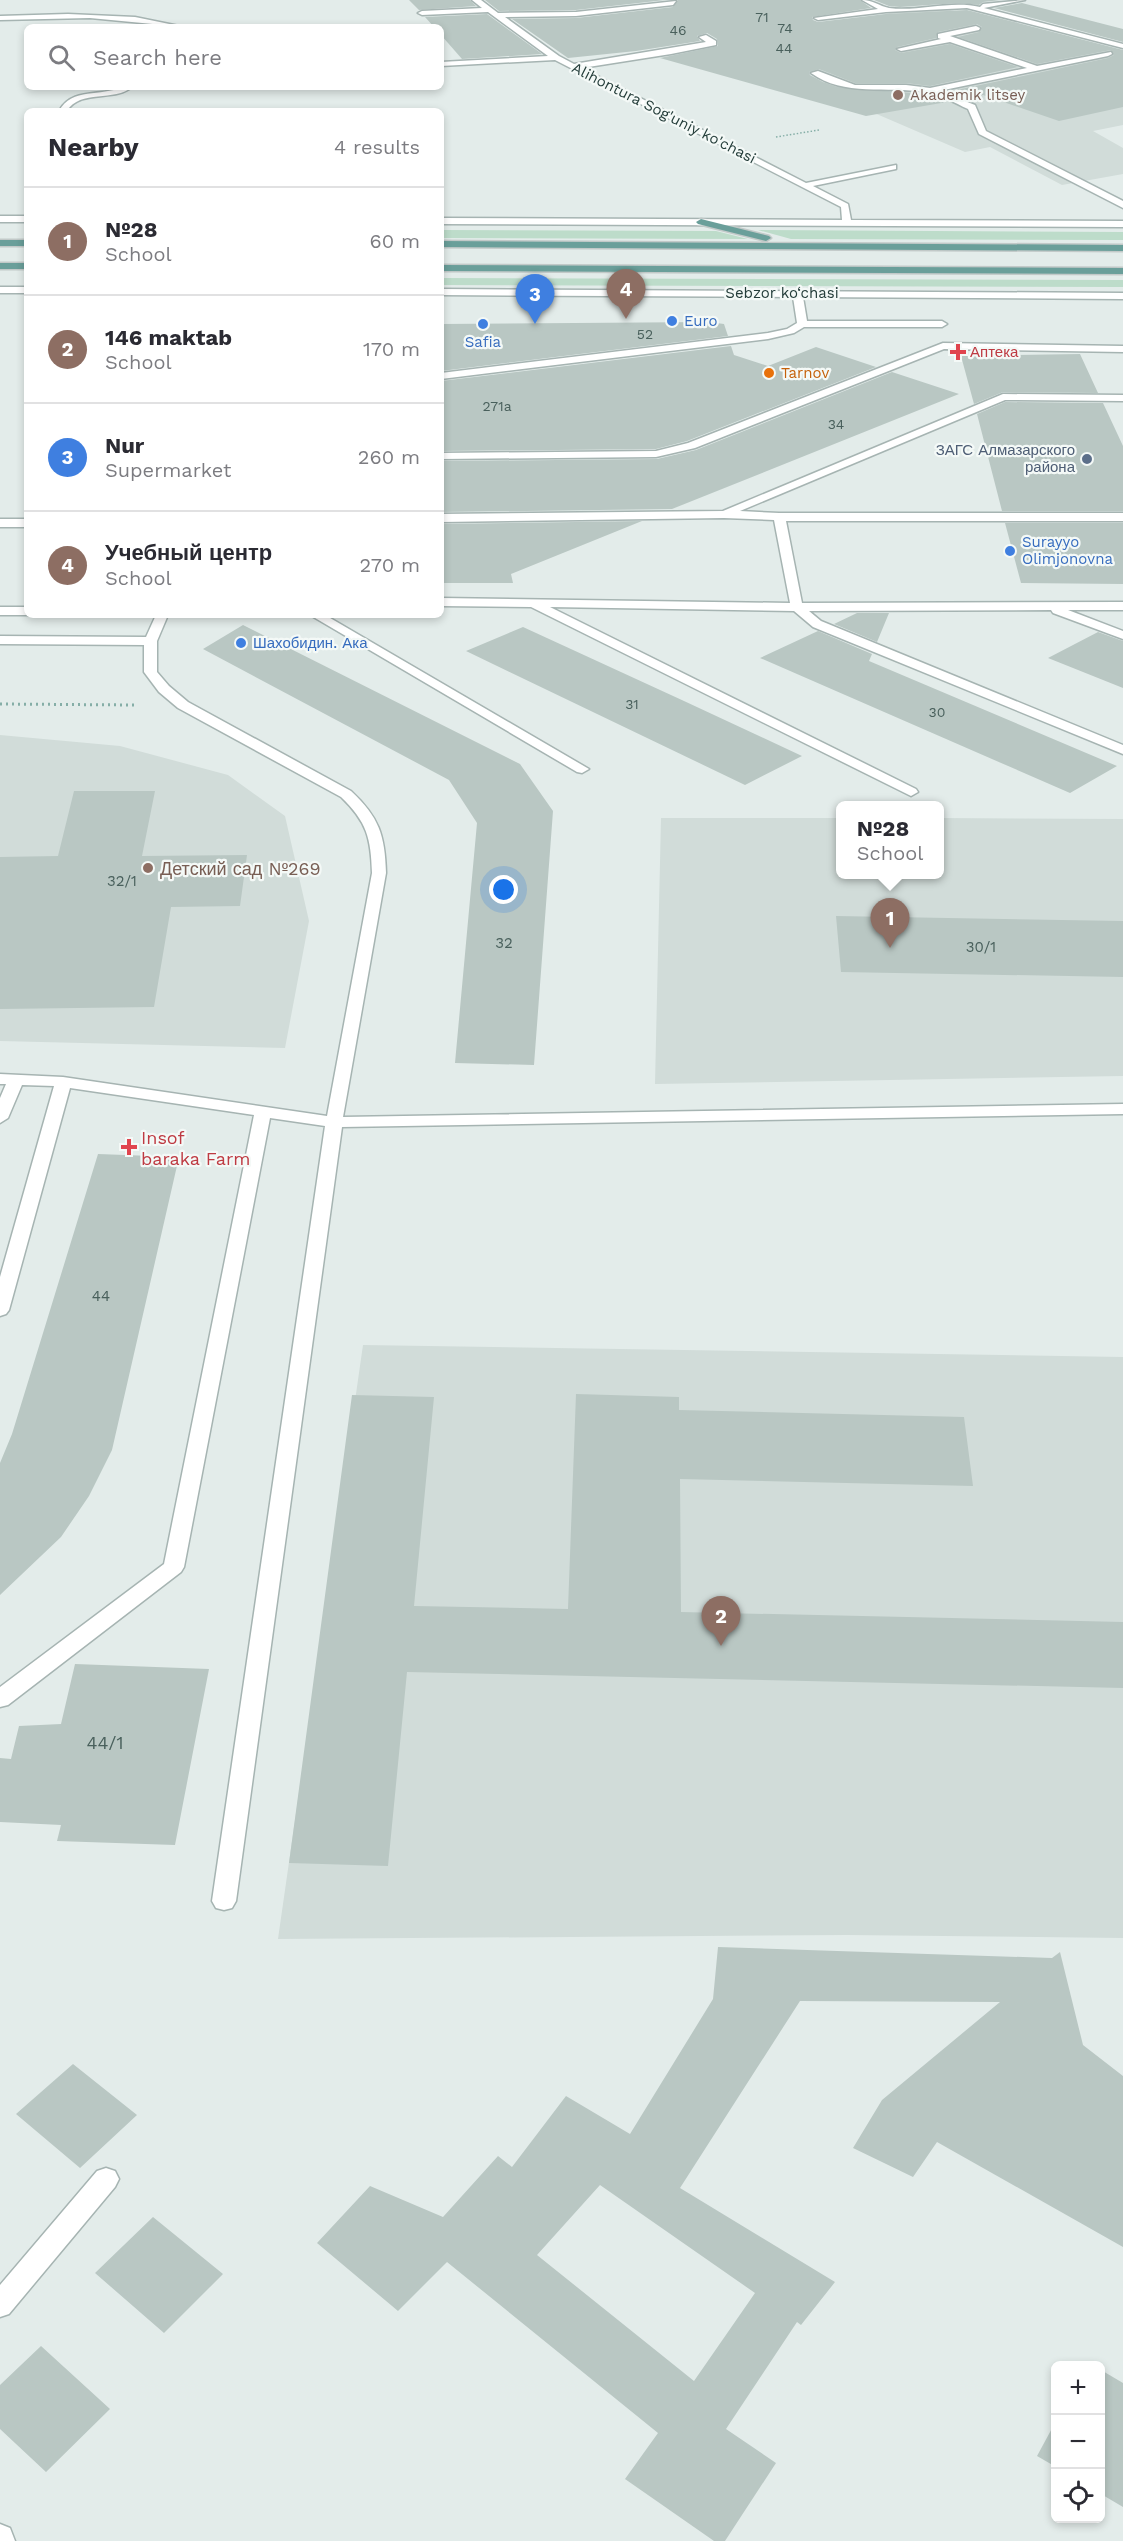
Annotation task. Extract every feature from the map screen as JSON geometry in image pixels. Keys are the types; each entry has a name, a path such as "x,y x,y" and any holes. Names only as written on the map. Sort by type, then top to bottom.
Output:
{"main road":[{"path":"701,222 794,246"},
{"path":"0,243 24,243"},
{"path":"444,244 1122,250"},
{"path":"0,266 24,266"},
{"name":"Sebzor ko‘chasi","path":"444,268 1123,271"}],"street":[{"name":"Alihontura Sog'uniy ko'chasi","path":"476,0 573,68 845,206 847,223"},
{"path":"866,0 887,10"},
{"path":"975,8 1021,0"},
{"path":"422,13 576,14 673,3"},
{"path":"818,18 951,5 975,8 1123,46"},
{"path":"0,18 100,11 166,24"},
{"path":"976,28 941,36 1036,68"},
{"path":"573,68 713,43 703,37"},
{"path":"901,49 951,39"},
{"path":"930,90 1108,54"},
{"path":"444,64 556,58"},
{"path":"815,73 854,87 906,87 930,90 972,107 982,132 1123,205"},
{"path":"64,108 75,100 123,90"},
{"path":"807,185 893,167"},
{"path":"0,219 24,219"},
{"path":"444,221 1123,224"},
{"path":"0,290 24,290"},
{"name":"Sebzor ko‘chasi","path":"444,292 1123,296"},
{"path":"797,293 802,324"},
{"path":"444,376 768,336 790,331 802,324 942,324"},
{"path":"444,456 656,454 691,446 943,346 1123,349"},
{"path":"724,514 1003,397 1123,398"},
{"path":"444,518 724,514 779,517 1123,517"},
{"path":"779,517 797,607 818,624 1123,750"},
{"path":"0,523 24,523"},
{"path":"444,602 797,607 1123,606"},
{"path":"532,603 911,792"},
{"path":"1044,605 1123,635"},
{"path":"0,611 24,611"},
{"path":"161,618 151,641 150,672 164,689 183,705 346,794 365,811 374,829 379,851 379,873 334,1122 224,1901"},
{"path":"321,618 582,769"},
{"path":"0,640 151,641"},
{"path":"0,1118 8,1079 63,1082 334,1122 1123,1109"},
{"path":"0,1310 5,1275 63,1082"},
{"path":"0,1699 174,1567 263,1111"},
{"path":"0,2305 106,2179"}],"path":[{"path":"0,704 183,705"}],"shaded area":[{"name":"Akademik litsey","path":"942,8 1123,52 1123,125 1093,131 1123,148 1123,174 1062,185 990,147 965,152 844,100 818,77 735,44 895,12"},
{"name":"Детский сад №269","path":"0,735 120,746 228,775 285,816 309,921 285,1048 0,1041"},
{"path":"661,818 836,818 836,879 944,879 944,818 1123,819 1123,1076 655,1084"},
{"path":"363,1345 1123,1357 1123,1938 847,1935 278,1939"}],"green space":[{"path":"444,230 716,231 748,239 444,238"},
{"path":"758,230 1123,232 1123,240 791,239"},
{"path":"444,278 1123,280 1123,287 444,285"}],"building":[{"path":"409,0 470,0 476,6 419,10"},
{"path":"485,0 665,0 576,10 499,11"},
{"path":"678,0 860,0 871,8 812,17 818,22 886,14 967,10 1123,50 1123,107 1059,121 983,95 964,98 947,92 1114,55 1111,50 1037,64 958,37 979,32 982,27 977,24 938,32 936,38 897,47 895,50 901,53 950,44 1018,67 930,86 906,83 855,83 819,69 809,72 810,75 823,82 837,87 925,94 947,102 866,116 660,58 718,46 717,39 707,33 697,36 700,41 568,58 512,19 576,18 673,7"},
{"path":"874,0 1001,0 983,2 979,5 957,3 900,7 889,6"},
{"path":"1022,3 1123,29 1123,42 994,8"},
{"path":"487,14 542,54 462,59 444,38 444,24 431,24 425,17"},
{"path":"709,322 724,324 728,336 444,371 444,324"},
{"path":"731,346 734,355 768,366 816,347 876,367 687,441 656,449 444,451 444,381"},
{"path":"1080,354 1098,393 1003,392 974,404 961,356"},
{"path":"892,372 959,394 672,509 444,512 444,461 657,459 696,450"},
{"path":"1005,402 1103,403 1123,446 1123,511 1002,511 977,414"},
{"path":"642,521 511,574 513,583 444,583 444,524"},
{"path":"1005,523 1123,523 1123,584 1021,583"},
{"path":"857,613 889,613 877,642 834,624"},
{"path":"243,625 520,764 553,811 534,1065 455,1063 477,823 449,780 203,649"},
{"path":"523,627 802,756 745,785 466,651"},
{"path":"818,631 872,654 869,661 1117,766 1070,793 760,658"},
{"path":"1098,632 1123,641 1123,688 1048,658"},
{"path":"74,791 155,791 142,856 247,855 240,906 171,907 154,1007 0,1009 0,857 58,856"},
{"path":"836,916 1123,921 1123,977 841,972"},
{"path":"98,1154 179,1157 112,1450 89,1496 61,1537 0,1595 0,1463 12,1434"},
{"path":"576,1394 679,1397 679,1410 964,1417 973,1486 680,1479 681,1612 1123,1622 1123,1688 407,1672 388,1866 289,1863 352,1395 434,1397 414,1606 568,1609"},
{"path":"75,1664 209,1669 175,1845 57,1841 61,1825 0,1822 0,1758 11,1759 19,1726 61,1724"},
{"path":"718,1947 1052,1958 1060,1952 1083,2045 1123,2076 1123,2247 937,2142 913,2177 853,2148 882,2100 1000,2002 800,2001 680,2188 835,2282 801,2325 797,2322 726,2429 776,2463 725,2541 714,2541 625,2479 658,2433 447,2262 398,2311 317,2243 370,2186 443,2217 498,2156 512,2167 566,2096 630,2134 713,1999","holes":["600,2185 755,2293 694,2381 537,2255"]},
{"path":"73,2064 137,2115 80,2168 16,2114"},
{"path":"153,2217 223,2274 164,2333 95,2273"},
{"path":"41,2346 110,2409 46,2472 0,2429 0,2385"},
{"path":"1105,2372 1123,2383 1123,2507 1105,2496"},
{"path":"1051,2430 1051,2464 1037,2456"}],"place":[{"name":"Akademik litsey","path":"898,95"},
{"name":"Учебный центр","path":"626,319"},
{"name":"Euro","path":"672,321"},
{"name":"Safia","path":"483,324"},
{"name":"Nur","path":"535,324"},
{"name":"Аптека","path":"958,352"},
{"name":"Tarnov","path":"769,373"},
{"name":"ЗАГС Алмазарского района","path":"1087,459"},
{"name":"Surayyo Olimjonovna","path":"1010,551"},
{"name":"Шахобидин. Ака","path":"241,643"},
{"name":"Детский сад №269","path":"148,868"},
{"name":"№28","path":"890,948"},
{"name":"Insof baraka Farm","path":"129,1147"},
{"name":"146 maktab","path":"721,1646"}]}
